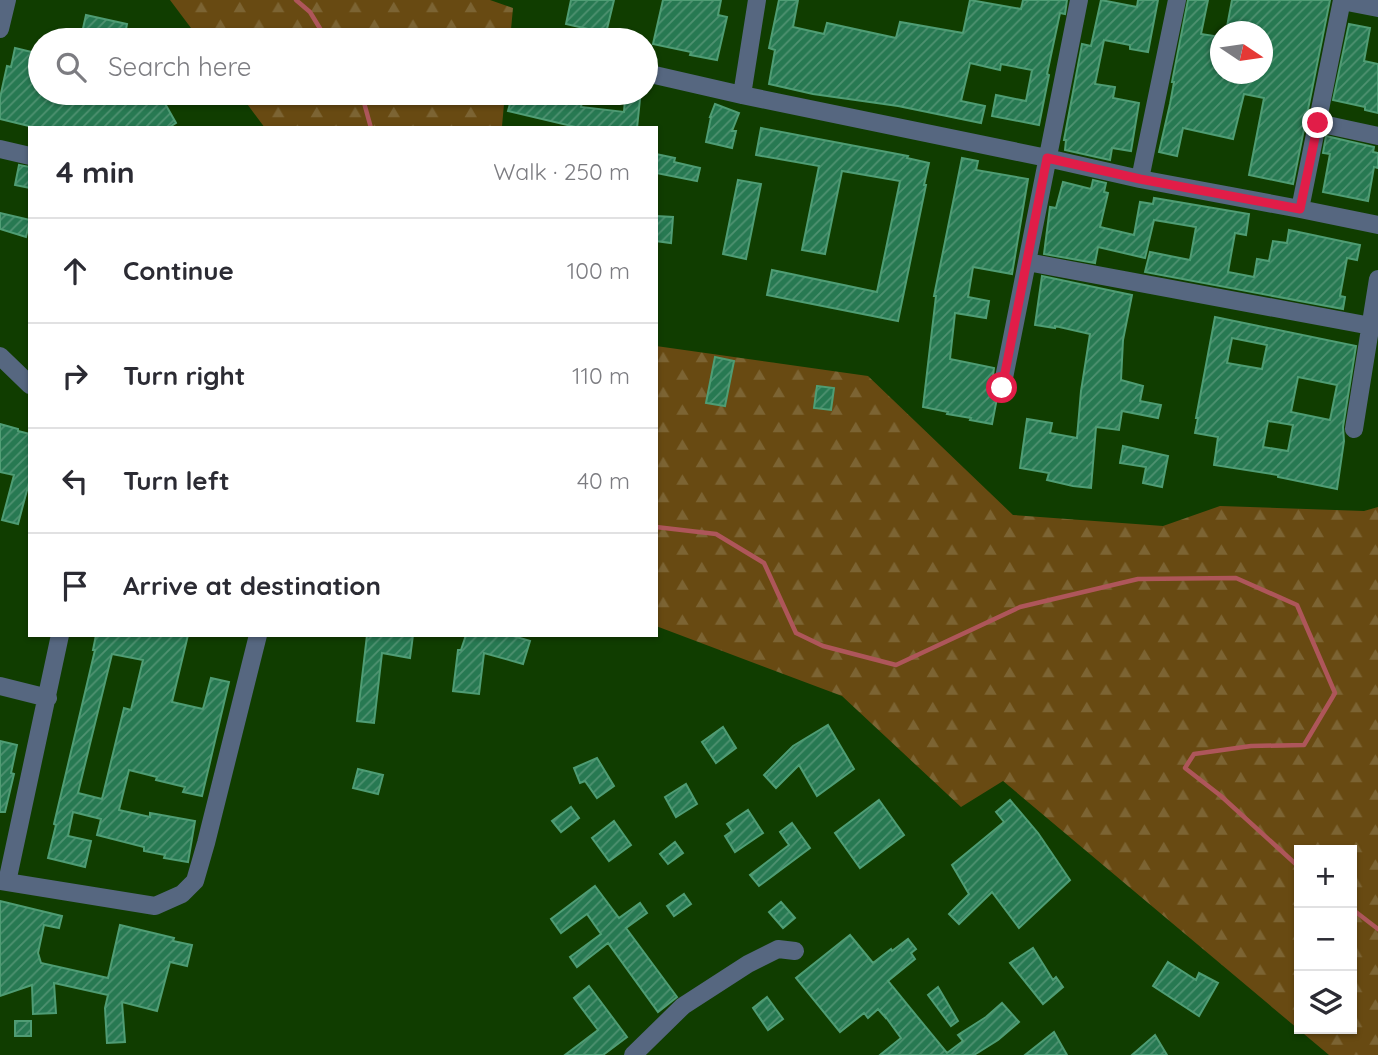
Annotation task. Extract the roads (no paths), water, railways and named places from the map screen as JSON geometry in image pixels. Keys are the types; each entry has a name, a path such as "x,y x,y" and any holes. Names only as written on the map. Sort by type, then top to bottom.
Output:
{"street":[{"path":"0,29 7,0"},
{"path":"741,95 757,0"},
{"path":"1002,388 1079,0"},
{"path":"1140,179 1177,0"},
{"path":"1300,209 1342,0 1378,8"},
{"path":"658,76 1140,179 1378,225"},
{"path":"1318,123 1378,136"},
{"path":"0,149 28,156"},
{"path":"1027,262 1371,326"},
{"path":"1354,429 1378,279"},
{"path":"0,356 28,383"},
{"path":"60,637 48,698 4,882 155,906 182,894 195,881 258,637"},
{"path":"0,686 48,698"},
{"path":"633,1055 683,1006 748,964 778,949 796,951"}],"waterway":[{"path":"296,0 310,12 320,28"},
{"path":"365,105 370,126"},
{"path":"658,527 716,534 764,563 796,633 823,646 896,665 1020,607 1138,579 1236,578 1297,605 1335,693 1304,745 1251,746 1194,754 1185,768 1221,796 1294,862"},
{"path":"1357,913 1378,929"}]}
